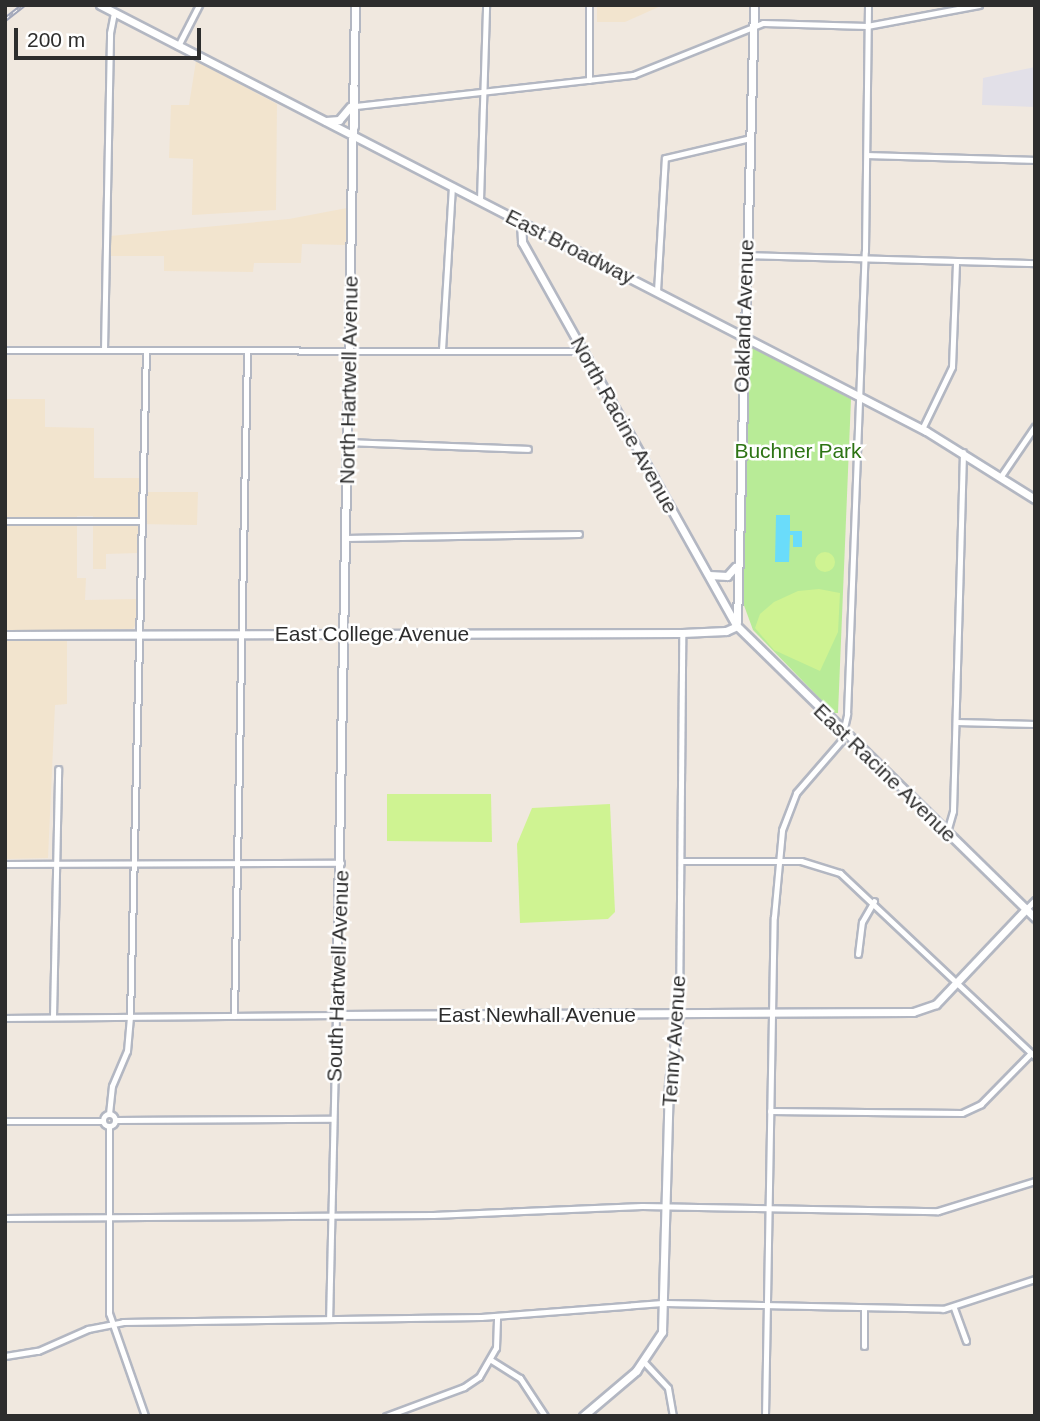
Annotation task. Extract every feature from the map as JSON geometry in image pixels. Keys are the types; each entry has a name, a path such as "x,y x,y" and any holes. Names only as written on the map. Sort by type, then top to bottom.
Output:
{"street":[{"name":"East Broadway","path":"100,5 922,429 963,451 1035,499"},
{"path":"178,46 199,5"},
{"name":"North Hartwell Avenue","path":"345,634 355,5"},
{"path":"480,200 486,5"},
{"path":"589,5 589,80"},
{"name":"Oakland Avenue","path":"737,626 736,566 754,5"},
{"path":"765,1416 774,916 782,830 791,801 843,734 865,258 868,5"},
{"path":"324,120 339,120 353,106 640,74 753,26 867,26 979,5"},
{"path":"104,349 110,33 114,13"},
{"path":"657,291 665,158 750,138"},
{"path":"868,155 1035,160"},
{"path":"442,350 452,186"},
{"name":"North Racine Avenue","path":"521,222 522,242 737,626"},
{"path":"746,255 1035,263"},
{"path":"922,429 952,367 956,261"},
{"path":"5,350 583,351"},
{"path":"103,1121 109,1114 112,1086 127,1051 131,1017 146,350"},
{"path":"234,1016 247,350"},
{"path":"1001,476 1035,426"},
{"path":"348,442 528,449"},
{"path":"947,832 953,821 963,451"},
{"path":"5,521 142,521"},
{"path":"345,538 579,534"},
{"path":"709,575 727,576 736,566"},
{"name":"East College Avenue","path":"5,635 682,633 726,631 737,626"},
{"name":"East Racine Avenue","path":"737,626 843,734 1035,918"},
{"name":"Tenny Avenue","path":"583,1416 610,1397 644,1362 662,1332 665,1303 669,1082 679,1014 682,633"},
{"name":"South Hartwell Avenue","path":"329,1319 345,634"},
{"path":"956,722 1035,724"},
{"path":"54,1017 58,769"},
{"path":"681,861 780,860 827,866 874,901 1033,1055 987,1099 962,1112 771,1111"},
{"path":"5,864 341,863"},
{"path":"1026,909 1035,900"},
{"path":"858,954 862,922 874,901"},
{"name":"East Newhall Avenue","path":"5,1018 913,1012 936,1004 1026,909"},
{"path":"109,1114 115,1121"},
{"path":"145,1416 111,1323 109,1127 115,1121 333,1119"},
{"path":"5,1121 103,1121 109,1127"},
{"path":"5,1218 331,1216 667,1206 938,1211 1035,1181"},
{"path":"5,1356 38,1351 111,1323 497,1316 665,1303 954,1308 1035,1279"},
{"path":"864,1308 864,1346"},
{"path":"954,1308 967,1341"},
{"path":"386,1416 464,1387 491,1360 498,1337 497,1316"},
{"path":"491,1360 520,1378 545,1416"},
{"path":"644,1362 668,1388 673,1416"}],"shaded area":[{"path":"597,5 663,5 625,22 597,22"},
{"path":"196,61 277,104 276,210 192,215 193,159 169,158 171,105 189,105"},
{"path":"1035,67 1035,107 982,105 983,78"},
{"path":"347,208 347,245 302,244 301,263 254,263 253,272 164,271 164,256 109,256 110,236 289,219"},
{"path":"5,399 45,399 45,427 94,428 94,478 139,478 139,492 198,492 197,525 138,524 138,553 106,554 106,569 93,569 93,516 77,516 77,578 86,578 85,600 136,599 136,624 133,629 67,630 67,704 55,705 48,858 5,859"}],"green space":[{"name":"Buchner Park","path":"750,346 851,399 838,713 834,713 753,630 742,600"},
{"path":"821,552 829,552 835,562 829,572 821,572 815,566 815,558"},
{"path":"819,589 840,593 838,632 820,671 774,650 755,628 760,614 774,602 798,591"},
{"path":"387,794 491,794 492,842 387,841"},
{"path":"610,804 615,912 608,919 520,923 517,844 532,808"}],"water":[{"path":"776,515 790,515 790,531 802,531 802,547 793,547 793,535 790,535 789,562 775,562"}],"railway":[{"path":"5,19 23,5"}]}
